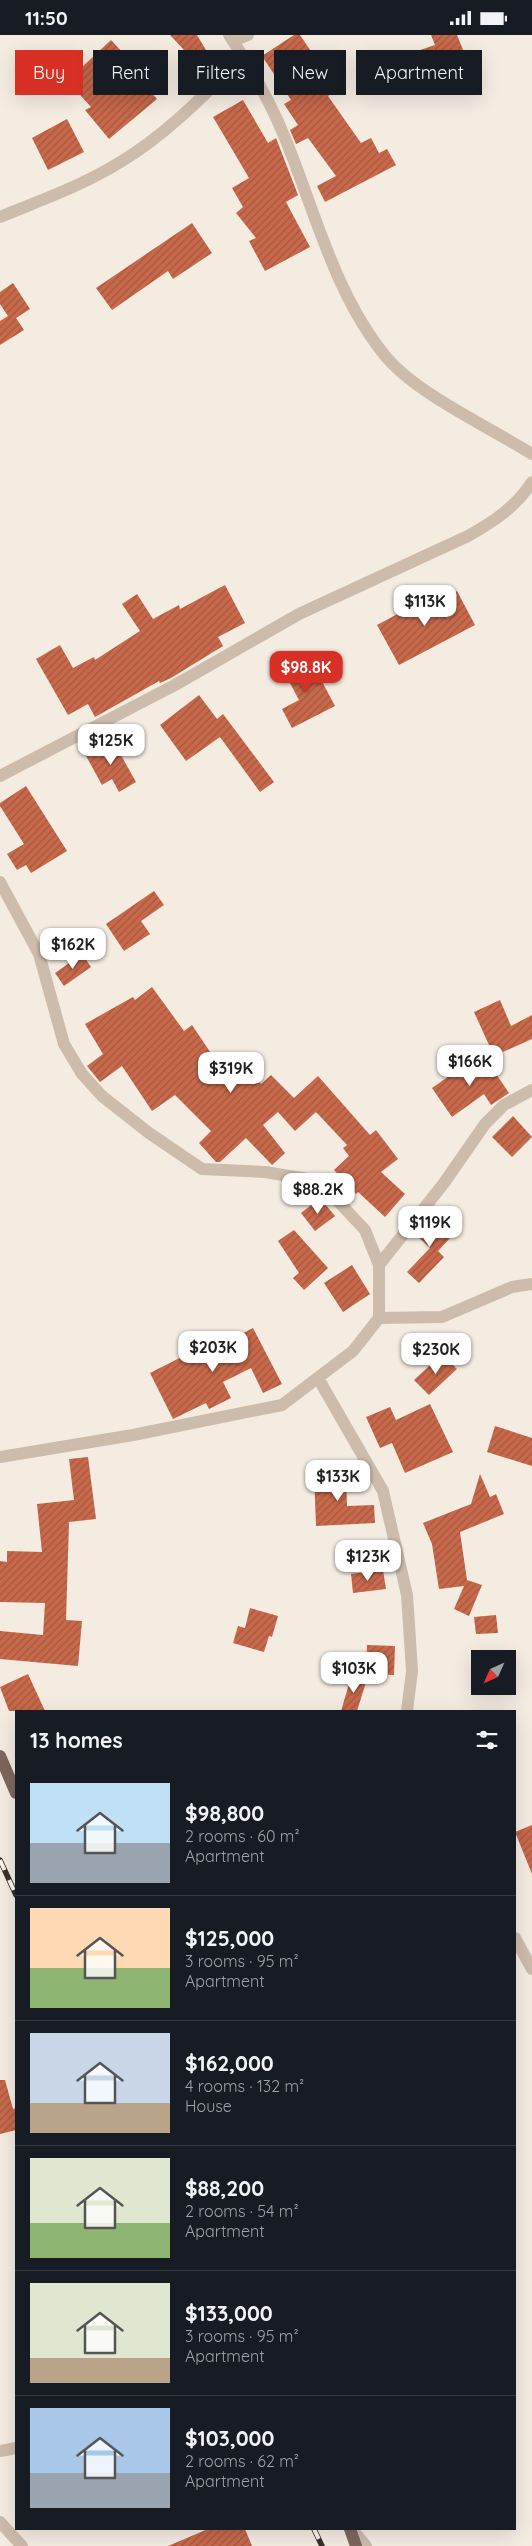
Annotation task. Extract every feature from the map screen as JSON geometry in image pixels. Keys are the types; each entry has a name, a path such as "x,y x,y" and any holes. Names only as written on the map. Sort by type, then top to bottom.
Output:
{"main road":[{"path":"0,1756 15,1791"},
{"path":"351,2530 356,2546"}],"street":[{"path":"239,50 231,38 248,35"},
{"path":"264,92 285,139 338,275 371,335 387,358 423,389 532,454"},
{"path":"0,217 70,188 122,161 170,126 203,95"},
{"path":"0,776 176,685 299,614 468,536 492,522 510,508 532,482"},
{"path":"0,882 39,953 64,1044 82,1074 102,1096 149,1133 202,1169 265,1172 320,1181 365,1230 379,1265 379,1317 353,1351 282,1405 133,1435 0,1457"},
{"path":"379,1265 444,1183 485,1124 504,1105 532,1090"},
{"path":"379,1317 442,1317 512,1287 532,1284"},
{"path":"318,1378 383,1491 407,1595 412,1671 407,1710"},
{"path":"516,1939 532,1969"},
{"path":"0,2451 15,2447"},
{"path":"0,2522 22,2546"},
{"path":"352,2530 366,2546"}],"building":[{"path":"170,35 197,35 206,50 184,50"},
{"path":"294,35 300,35 310,50 274,50 274,74 264,59 264,55"},
{"path":"431,35 457,35 463,50 420,50 435,45"},
{"path":"111,40 120,50 100,50"},
{"path":"93,57 93,95 154,95 157,99 109,139 85,110 91,107 80,95 83,95 83,66"},
{"path":"288,95 330,95 328,96 361,143 371,138 379,153 387,149 396,165 325,202 317,186 336,176 308,138 296,144 290,130 298,125 284,104 291,100"},
{"path":"243,100 268,143 276,138 298,195 286,202 310,247 265,271 249,241 256,238 236,213 243,207 232,188 249,178 213,117"},
{"path":"67,119 84,152 48,170 32,138"},
{"path":"192,223 212,253 173,279 168,271 112,310 96,288"},
{"path":"13,283 30,309 16,318 24,330 0,345 0,321 8,316 0,304 0,292"},
{"path":"225,585 245,623 218,637 223,646 171,678 160,683 159,681 95,717 88,704 68,715 36,659 60,645 73,668 94,657 95,660 140,631 122,604 137,594 153,619 179,605 180,609"},
{"path":"457,591 475,625 399,665 377,625 420,602 424,609"},
{"path":"309,657 335,706 292,728 282,709 299,700 283,670"},
{"path":"199,695 217,719 223,714 274,782 260,792 220,737 186,761 160,725"},
{"path":"112,739 136,782 119,792 112,779 102,785 85,754"},
{"path":"26,786 67,851 31,873 26,865 17,870 7,854 24,844 0,806 0,803"},
{"path":"154,891 164,905 141,921 150,934 124,951 106,924"},
{"path":"82,954 91,967 64,986 55,973"},
{"path":"152,987 184,1031 192,1025 233,1086 249,1071 261,1084 271,1075 294,1098 318,1076 370,1135 376,1130 398,1159 381,1172 405,1194 385,1217 358,1192 356,1194 334,1170 349,1156 343,1148 347,1145 316,1112 295,1131 278,1112 263,1125 285,1153 272,1165 246,1138 220,1162 216,1162 199,1143 211,1131 175,1095 152,1111 122,1066 100,1082 87,1066 103,1054 85,1024 133,997 135,1000"},
{"path":"500,1000 511,1026 532,1015 532,1039 494,1056 474,1012"},
{"path":"486,1059 509,1093 491,1105 484,1094 452,1117 432,1088 466,1064 470,1070"},
{"path":"513,1116 532,1137 512,1157 492,1137"},
{"path":"320,1198 335,1216 315,1231 301,1213"},
{"path":"430,1215 452,1236 438,1251 444,1257 419,1283 407,1272 430,1248 414,1233"},
{"path":"294,1230 328,1268 304,1290 293,1278 299,1273 278,1241"},
{"path":"352,1265 370,1294 343,1312 324,1283"},
{"path":"253,1328 282,1384 263,1393 251,1368 223,1382 231,1398 209,1409 206,1403 173,1419 150,1373 221,1337 224,1343"},
{"path":"442,1354 457,1369 429,1395 414,1380"},
{"path":"430,1404 453,1452 405,1473 392,1443 380,1448 366,1417 390,1407 396,1420"},
{"path":"495,1426 532,1438 532,1466 487,1452"},
{"path":"88,1457 96,1519 69,1522 66,1620 82,1621 78,1666 0,1659 0,1631 43,1635 45,1603 0,1602 0,1561 7,1562 7,1551 42,1552 37,1504 74,1500 69,1459"},
{"path":"346,1471 347,1506 374,1505 375,1523 316,1526 314,1473"},
{"path":"480,1474 490,1497 496,1494 504,1514 460,1532 467,1580 482,1585 469,1616 454,1609 464,1586 439,1589 432,1544 423,1523 471,1504"},
{"path":"383,1570 386,1589 353,1593 351,1574"},
{"path":"250,1608 278,1616 272,1637 269,1636 264,1652 233,1643 238,1626 245,1628"},
{"path":"496,1615 498,1633 476,1634 474,1617"},
{"path":"367,1645 395,1646 394,1675 366,1674"},
{"path":"28,1674 45,1710 9,1711 0,1687"},
{"path":"352,1674 367,1679 357,1710 341,1710"},
{"path":"532,1825 532,1874 516,1834 516,1832"},
{"path":"0,2080 5,2080 13,2109 15,2108 15,2130 0,2134"},
{"path":"206,2530 245,2530 252,2546 168,2546"}],"railway":[{"path":"0,1860 15,1893"},
{"path":"314,2530 322,2546"}]}
